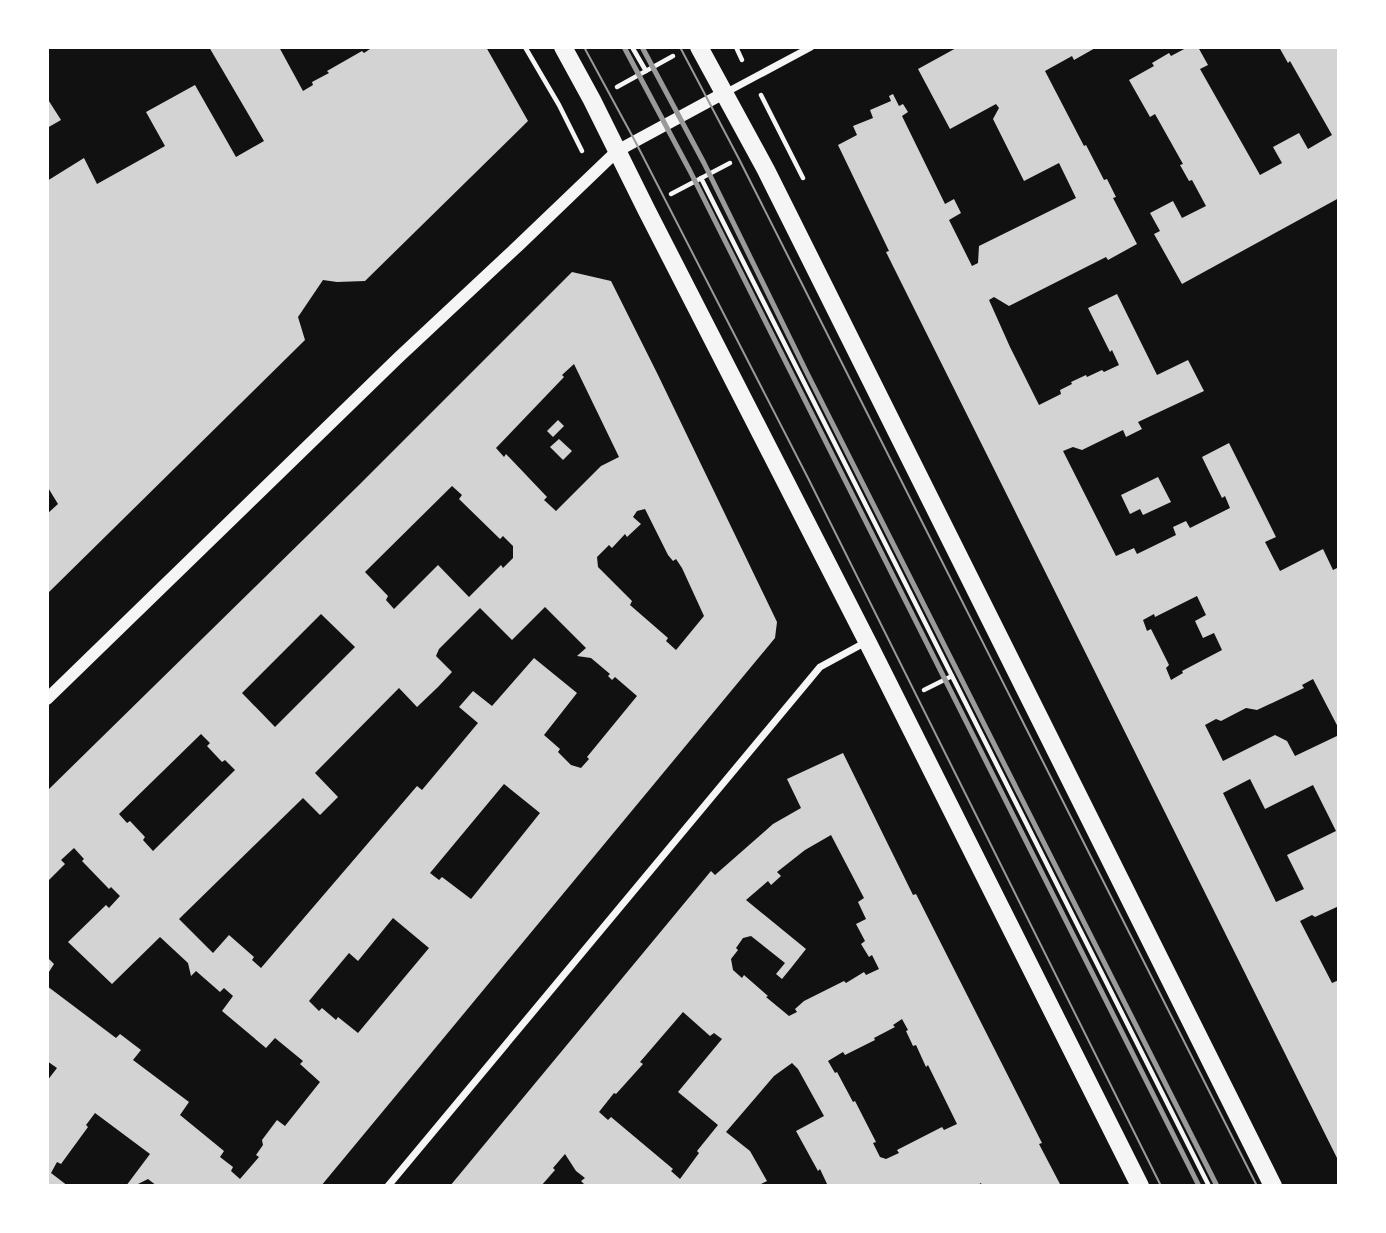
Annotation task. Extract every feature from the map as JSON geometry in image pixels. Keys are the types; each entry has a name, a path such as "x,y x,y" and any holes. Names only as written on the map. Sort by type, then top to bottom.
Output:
{"main road":[{"path":"563,47 587,89 867,641 1140,1186"},
{"path":"699,47 766,170 1273,1186"}],"street":[{"path":"47,699 398,358 617,151 811,47"},
{"path":"388,1186 820,667 867,641"}],"path":[{"path":"525,47 594,173"},
{"path":"632,47 646,71"},
{"path":"617,87 673,56"},
{"path":"752,78 789,148"},
{"path":"671,194 730,163"},
{"path":"701,178 1209,1186"},
{"path":"924,690 952,676"}],"building":[{"path":"209,47 279,47 303,91 313,85 312,82 329,73 327,71 373,47 486,47 528,121 365,281 323,280 298,317 305,340 47,594 47,514 58,504 47,486 47,181 84,158 97,184 165,146 146,112 195,85 236,157 264,141"},
{"path":"958,47 1097,47 1074,60 1072,56 1045,71 1084,146 1086,145 1104,180 1107,179 1116,197 1113,198 1137,244 1009,306 994,297 989,300 1039,405 1061,394 1060,390 1072,384 1071,382 1119,365 1088,308 1117,294 1157,375 1188,360 1204,391 1138,422 1142,429 1126,437 1123,430 1082,450 1073,447 1063,451 1116,556 1134,548 1137,554 1176,535 1173,527 1186,521 1190,528 1230,508 1225,496 1222,498 1202,457 1229,443 1276,537 1265,542 1280,571 1323,549 1333,570 1339,567 1339,729 1313,679 1302,685 1304,688 1257,710 1246,708 1221,721 1216,719 1205,725 1223,761 1275,735 1287,741 1295,756 1339,735 1339,906 1300,921 1332,983 1339,980 1339,1162 886,252 889,251 838,145 857,135 853,126 873,118 870,110 891,101 889,96 893,94 899,106 903,104 908,112 902,116 945,204 954,199 961,213 949,220 972,266 978,263 979,246 1076,198 1059,163 1024,181 993,119 999,108 996,104 950,129 918,69","holes":["1197,596 1206,615 1195,621 1203,638 1214,633 1222,650 1182,671 1183,673 1171,680 1166,668 1169,665 1151,629 1147,631 1143,620 1154,614 1155,617","1250,779 1265,809 1313,785 1336,831 1287,855 1304,889 1276,902 1223,793"]},
{"path":"1188,47 1198,47 1208,65 1200,69 1260,175 1282,163 1273,147 1299,133 1308,149 1332,135 1290,61 1288,63 1279,47 1339,47 1339,198 1182,284 1154,234 1160,231 1150,213 1173,201 1182,218 1206,206 1192,180 1189,181 1180,165 1183,164 1155,114 1150,117 1129,80 1154,66 1152,63 1169,53 1171,56"},
{"path":"47,98 61,120 47,128"},
{"path":"572,272 611,281 777,622 775,638 321,1186 157,1186 148,1179 134,1186 126,1186 150,1154 95,1113 61,1164 57,1162 51,1173 68,1186 47,1186 47,1081 57,1068 47,1061 47,986 116,1038 120,1034 141,1050 133,1060 189,1102 180,1115 224,1151 220,1157 233,1167 231,1171 240,1179 259,1157 256,1155 263,1145 262,1140 277,1120 285,1126 320,1082 300,1064 303,1061 275,1038 266,1048 222,1011 233,996 224,988 220,992 196,971 191,976 188,963 160,937 112,984 68,942 106,905 109,908 120,896 111,887 109,889 82,861 84,859 74,848 61,860 65,864 47,882 47,791","holes":["574,364 619,457 601,466 556,511 544,500 547,497 506,454 504,457 496,448 564,377 562,375","452,486 462,495 459,499 500,539 503,536 513,546 513,558 503,568 501,565 469,597 438,565 394,609 386,600 388,596 365,572","645,509 668,555 673,561 676,559 682,568 704,616 676,650 666,641 668,638 630,605 632,601 598,567 597,557 609,545 612,548 625,534 627,537 641,524 633,517 637,511","545,607 586,648 577,656 591,658 610,674 608,676 612,680 615,677 637,696 581,768 571,765 558,752 560,749 544,735 577,693 534,658 492,706 473,691 459,707 478,723 422,790 417,786 261,968 252,960 254,957 229,935 213,953 179,919 303,798 320,815 338,797 315,773 399,688 417,707 438,687 452,672 436,656 439,649 480,608 512,640","321,614 355,647 275,727 242,693","201,734 210,743 207,746 222,762 225,760 235,770 153,851 143,840 145,837 130,821 127,823 119,814","504,784 540,813 471,899 442,877 439,880 430,873","393,918 429,948 358,1033 338,1017 336,1020 322,1008 319,1011 309,1001 349,953 358,961"]},
{"path":"558,420 564,426 553,437 547,431"},
{"path":"559,439 572,451 563,460 550,447"},
{"path":"1158,477 1171,502 1143,515 1140,509 1130,514 1121,495"},
{"path":"843,753 913,895 916,894 1042,1143 1039,1144 1061,1186 982,1186 981,1183 976,1186 828,1186 796,1131 824,1116 792,1063 774,1076 726,1132 750,1151 767,1181 757,1186 586,1186 581,1181 585,1178 576,1171 565,1154 541,1186 450,1186 711,871 715,875 773,824 801,808 787,779","holes":["831,835 864,898 858,902 866,919 856,924 865,941 861,944 869,957 872,955 879,969 866,975 864,972 804,1001 795,1009 797,1012 789,1016 744,975 742,978 733,970 731,959 743,938 751,936 785,963 776,974 782,979 791,968 806,949 746,900 768,881 771,885 781,876 777,872 805,850","683,1012 710,1036 714,1033 722,1039 678,1092 718,1125 697,1151 699,1153 680,1179 671,1171 673,1169 611,1117 608,1120 599,1112 643,1064 640,1062","902,1019 913,1046 916,1045 926,1067 928,1065 957,1124 944,1130 942,1127 897,1150 899,1153 886,1159 880,1157 873,1143 876,1142 855,1101 853,1102 828,1061 875,1040 874,1038 895,1027 893,1025"]},
{"path":"47,957 54,964 47,975"}],"tram line":[{"path":"584,47 808,478 1161,1186"},
{"path":"680,47 1257,1186"}],"railway":[{"path":"624,47 690,171 1199,1186"},
{"path":"642,47 704,163 1217,1186"}]}
